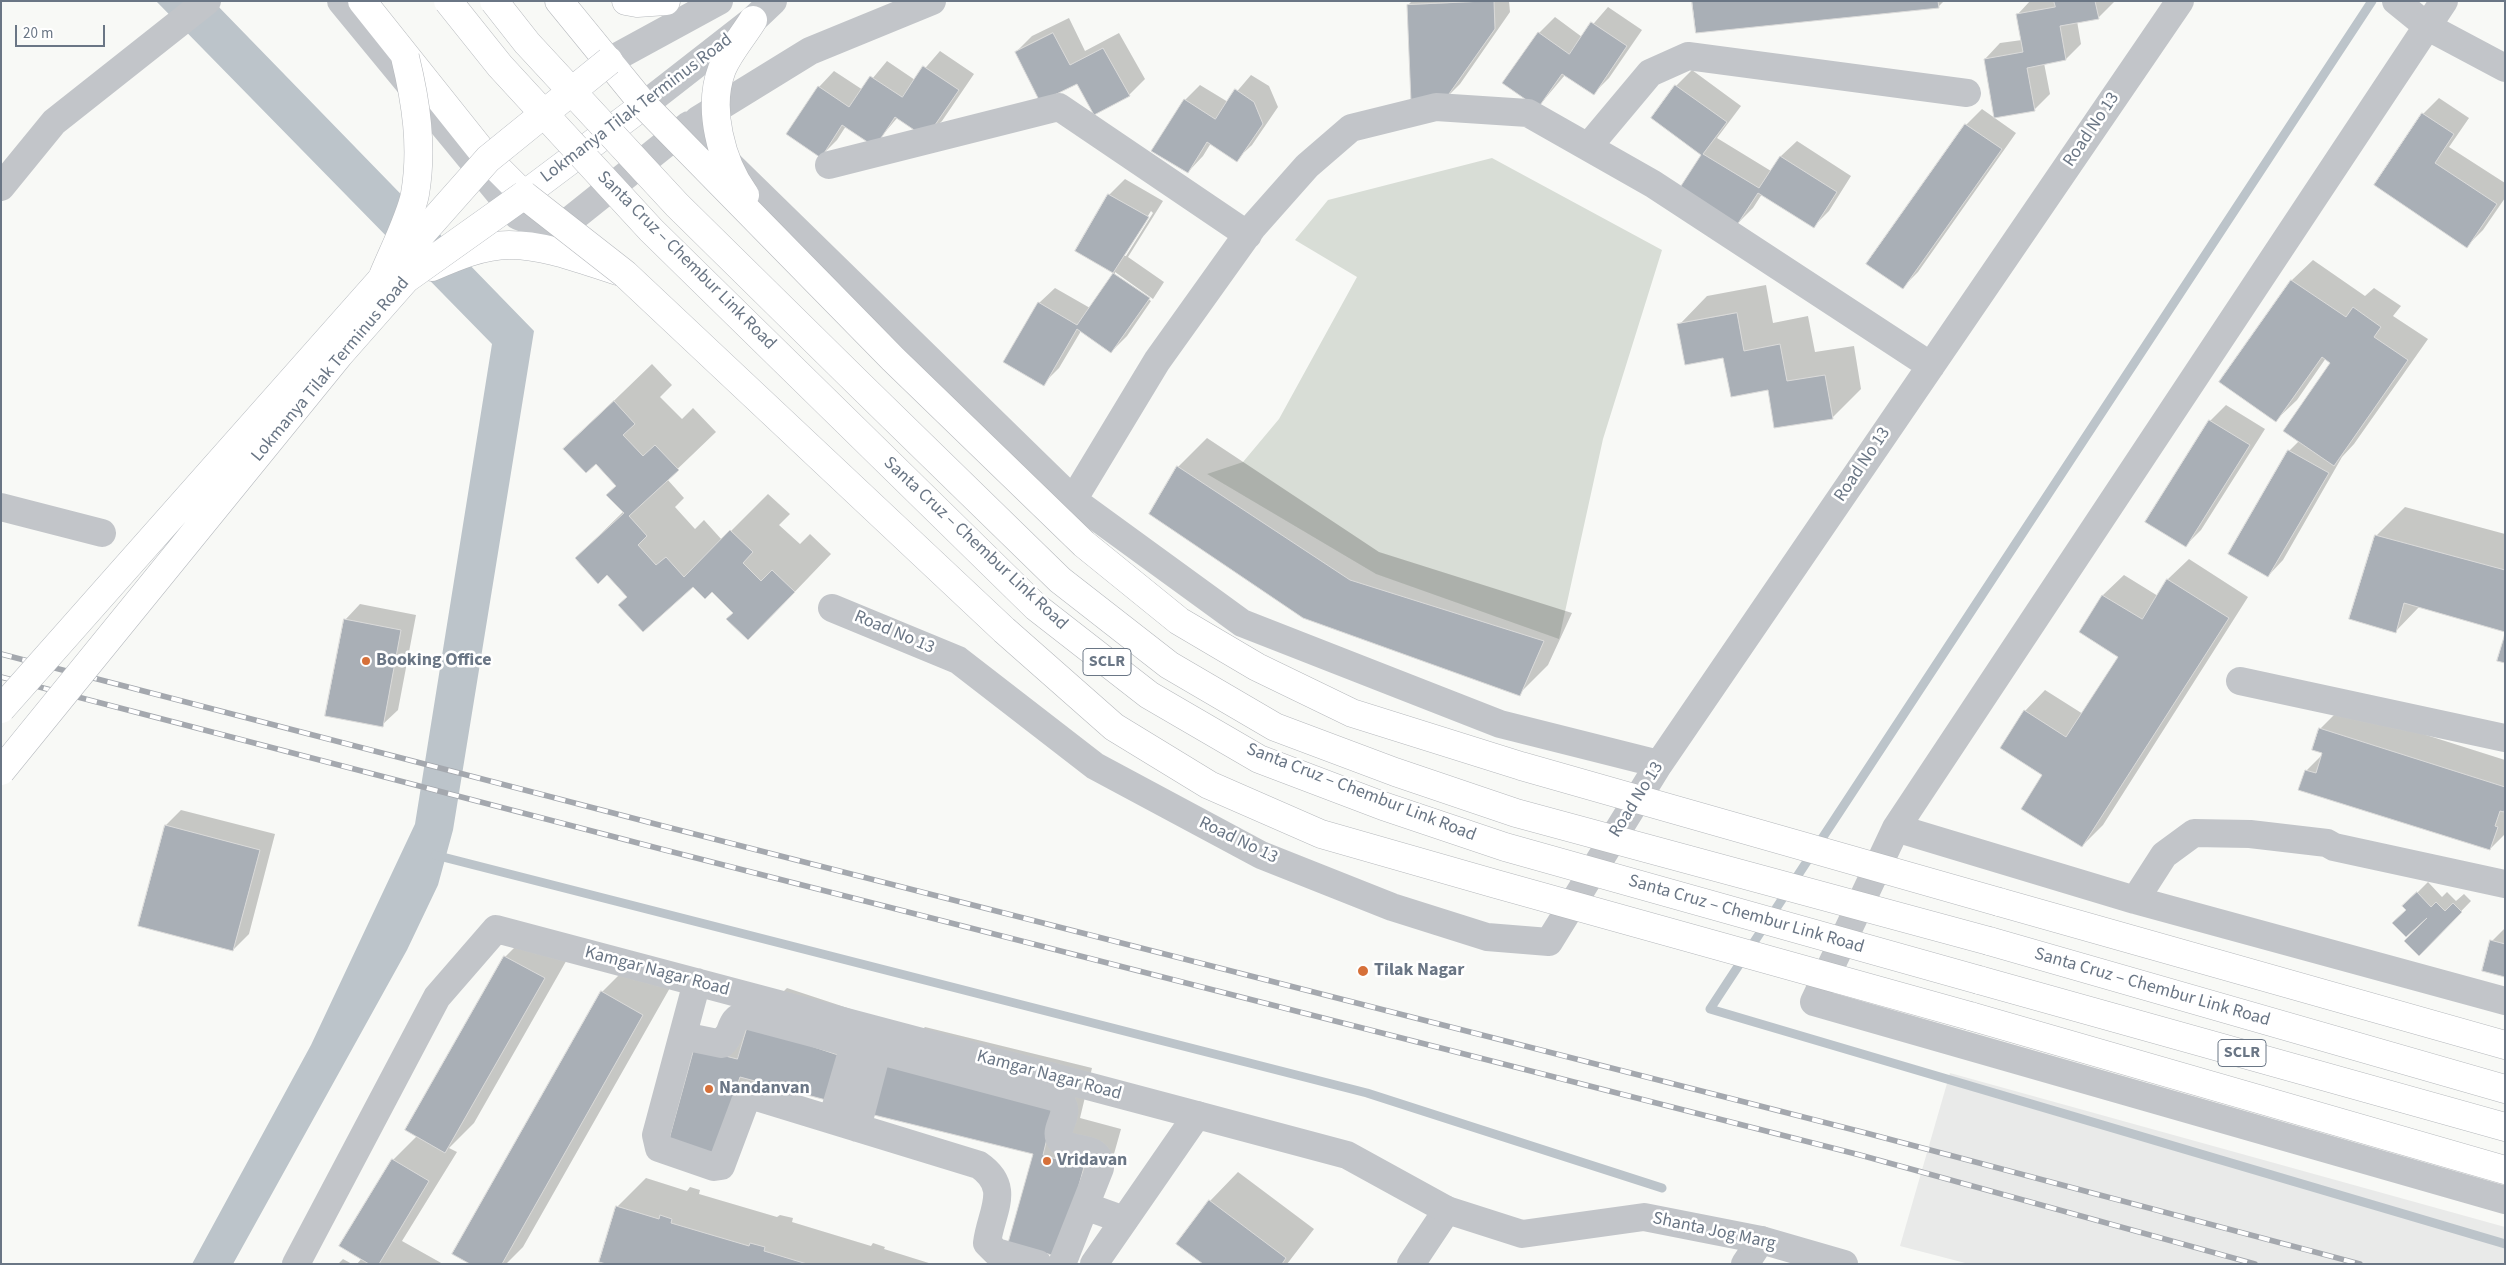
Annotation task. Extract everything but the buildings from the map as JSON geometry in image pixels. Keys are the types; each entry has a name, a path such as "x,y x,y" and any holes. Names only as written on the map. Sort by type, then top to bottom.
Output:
{"main road":[{"name":"Santa Cruz – Chembur Link Road","path":"448,1 500,66 672,250 1036,606 1149,695 1259,759 1392,809 1505,847 2505,1127"},
{"name":"Santa Cruz – Chembur Link Road","path":"494,1 527,43 677,205 1060,580 1168,665 1275,726 1395,772 1516,813 1989,940 2505,1089"},
{"path":"559,1 644,105 893,359 1084,544 1179,621 1256,667 1352,713 1521,766 2505,1045"},
{"path":"626,1 636,3 666,1"},
{"path":"360,12 405,56 488,158 524,195 625,274 1004,630 1114,727 1209,785 1321,834 1970,1016 2505,1170"},
{"path":"753,20 722,70 715,110 721,150 741,189 779,242"},
{"path":"394,277 415,195 419,154 416,100 405,56"},
{"name":"Lokmanya Tilak Terminus Road","path":"1,771 339,355 394,277 488,158 609,61"},
{"name":"Lokmanya Tilak Terminus Road","path":"1,709 394,277 524,195 644,105"},
{"path":"394,277 460,255 508,245 551,250 625,274"}],"street":[{"path":"1,187 54,122 159,41 207,1"},
{"path":"341,1 360,12 518,216 540,224 569,221 689,125 810,51 932,1"},
{"name":"Lokmanya Tilak Terminus Road","path":"609,61 719,1"},
{"name":"Lokmanya Tilak Terminus Road","path":"644,105 753,20 773,1"},
{"name":"Road No 13","path":"832,608 958,660 1095,766 1261,855 1392,907 1486,937 1548,942 1659,764 2180,1"},
{"path":"2444,1 2412,15 1896,828 1814,1002 2505,1200"},
{"path":"2412,15 2505,68"},
{"path":"1588,147 1650,73 1688,56 1967,93"},
{"path":"829,165 1059,107 1248,235"},
{"path":"1073,500 1157,361 1248,235 1307,166 1351,128 1436,107 1528,113 1653,184 1930,366"},
{"path":"689,125 1073,500 1242,623 1500,724 1659,764"},
{"path":"1,507 102,533"},
{"path":"2240,681 2505,738"},
{"path":"1896,828 2135,900 2505,1001"},
{"path":"2135,900 2164,855 2194,833 2250,834 2327,844 2505,884"},
{"name":"Kamgar Nagar Road","path":"296,1264 437,997 496,929 697,982 794,1018 869,1038 1026,1079 1197,1115 1347,1155 1447,1210 1522,1234"},
{"path":"697,982 656,1135 659,1148 714,1167 721,1166 745,1102 750,1097 757,1097 979,1164 990,1172 997,1185 998,1195 987,1243 996,1252 1038,1264"},
{"path":"683,1036 722,1044 727,1040 733,1021 738,1017 745,1015 794,1018"},
{"path":"845,1124 869,1038"},
{"path":"1026,1079 1062,1102 1065,1109 1059,1135 1061,1141 1096,1155 1100,1161 1085,1206 1062,1264"},
{"path":"1094,1264 1197,1115"},
{"path":"1085,1206 1124,1220"},
{"path":"1411,1264 1447,1210"},
{"name":"Shanta Jog Marg","path":"1522,1234 1644,1217 1761,1240 1844,1264"},
{"path":"1745,1264 1761,1240"}],"shaded area":[{"path":"156,1 213,1 534,331 453,830 438,885 407,950 233,1264 192,1264 311,1045 415,824 492,344"},
{"path":"1492,158 1662,250 1603,439 1559,639 1376,574 1207,474 1243,462 1279,419 1357,277 1295,240 1328,200"},
{"path":"1950,1073 2505,1227 2505,1264 1969,1264 1900,1246"}],"waterway":[{"path":"2372,1 1710,1009 2505,1244"},
{"path":"435,855 1367,1093 1662,1188"}],"railway":[{"path":"1,654 667,827 1866,1133 2360,1264"},
{"path":"1,677 661,849 1860,1155 2255,1264"}],"place":[{"name":"Booking Office","path":"366,661"},
{"name":"Tilak Nagar","path":"1363,971"},
{"name":"Nandanvan","path":"709,1089"},
{"name":"Vridavan","path":"1047,1161"}]}
